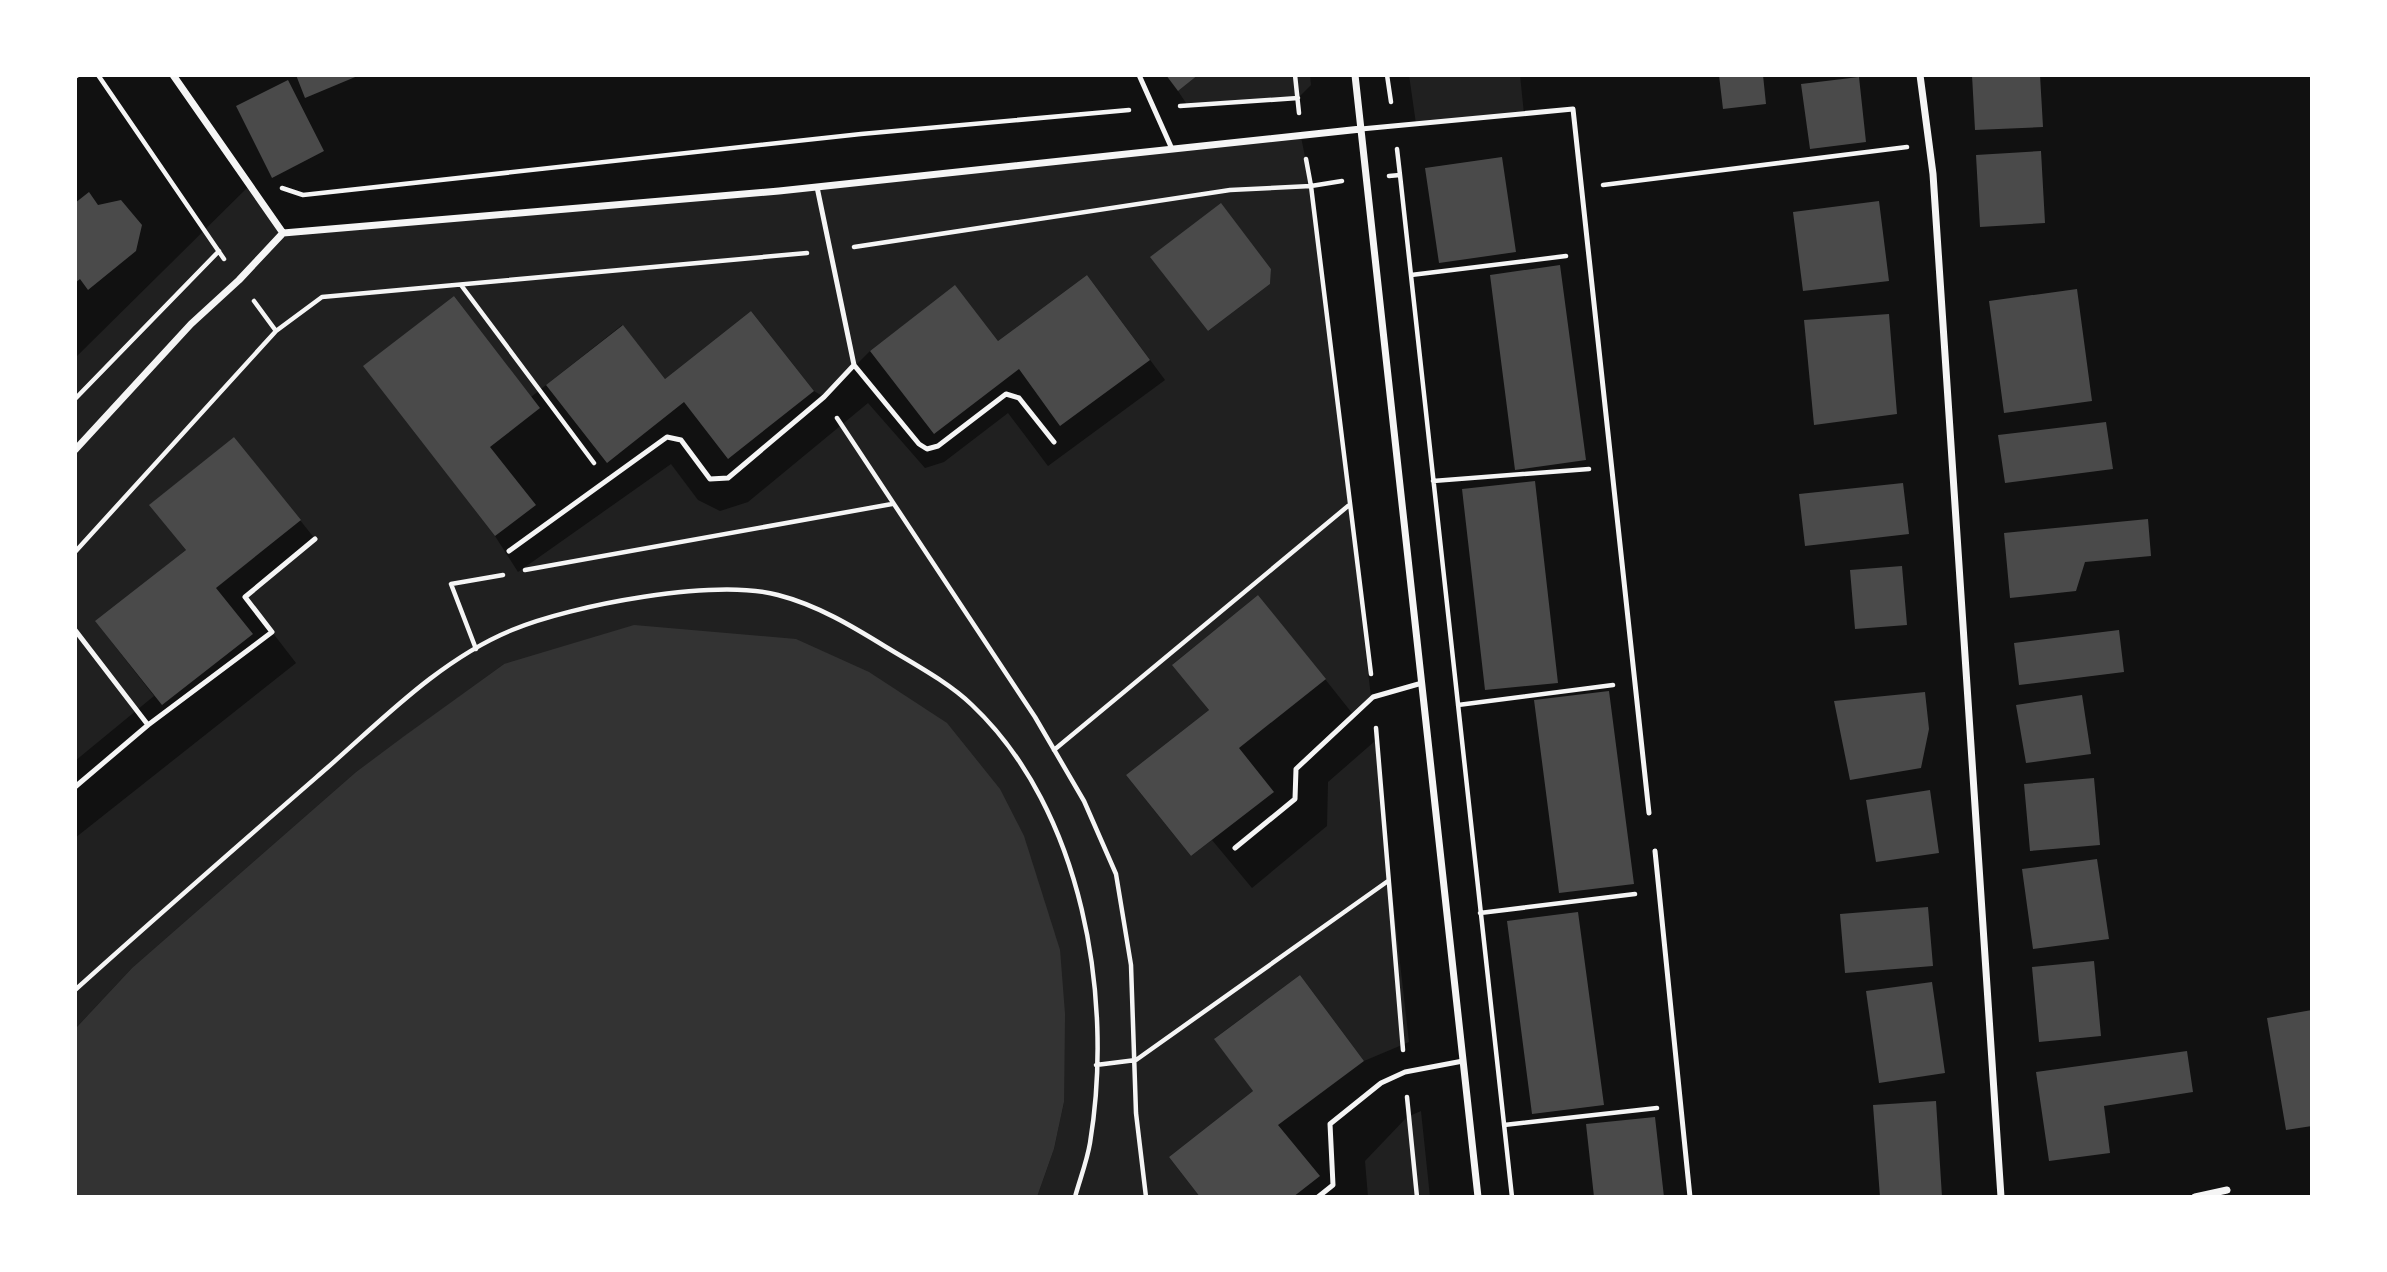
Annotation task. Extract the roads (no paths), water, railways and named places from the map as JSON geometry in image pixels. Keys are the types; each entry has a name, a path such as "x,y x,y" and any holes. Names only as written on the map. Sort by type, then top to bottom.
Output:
{"street":[{"path":"173,75 283,233"},
{"path":"1355,75 1478,1197"},
{"path":"1920,75 1929,144 2001,1197"},
{"path":"75,450 191,324 239,281 283,233 817,187 1361,129"},
{"path":"2195,1197 2227,1190"}],"lane":[{"path":"1139,75 1172,149"},
{"path":"1361,129 1573,109 1649,813"},
{"path":"817,187 855,365 919,444 927,449 938,446 1006,394 1019,398 1054,442"},
{"path":"509,551 667,438 681,440 710,479 728,478 824,397 855,365"},
{"path":"75,787 148,725 272,632 245,597 315,540"},
{"path":"75,630 148,725"},
{"path":"1235,848 1295,799 1296,769 1352,713 1373,696 1422,683"},
{"path":"1655,851 1690,1197"},
{"path":"1318,1197 1333,1185 1329,1124 1381,1083 1405,1072 1463,1061"}]}
